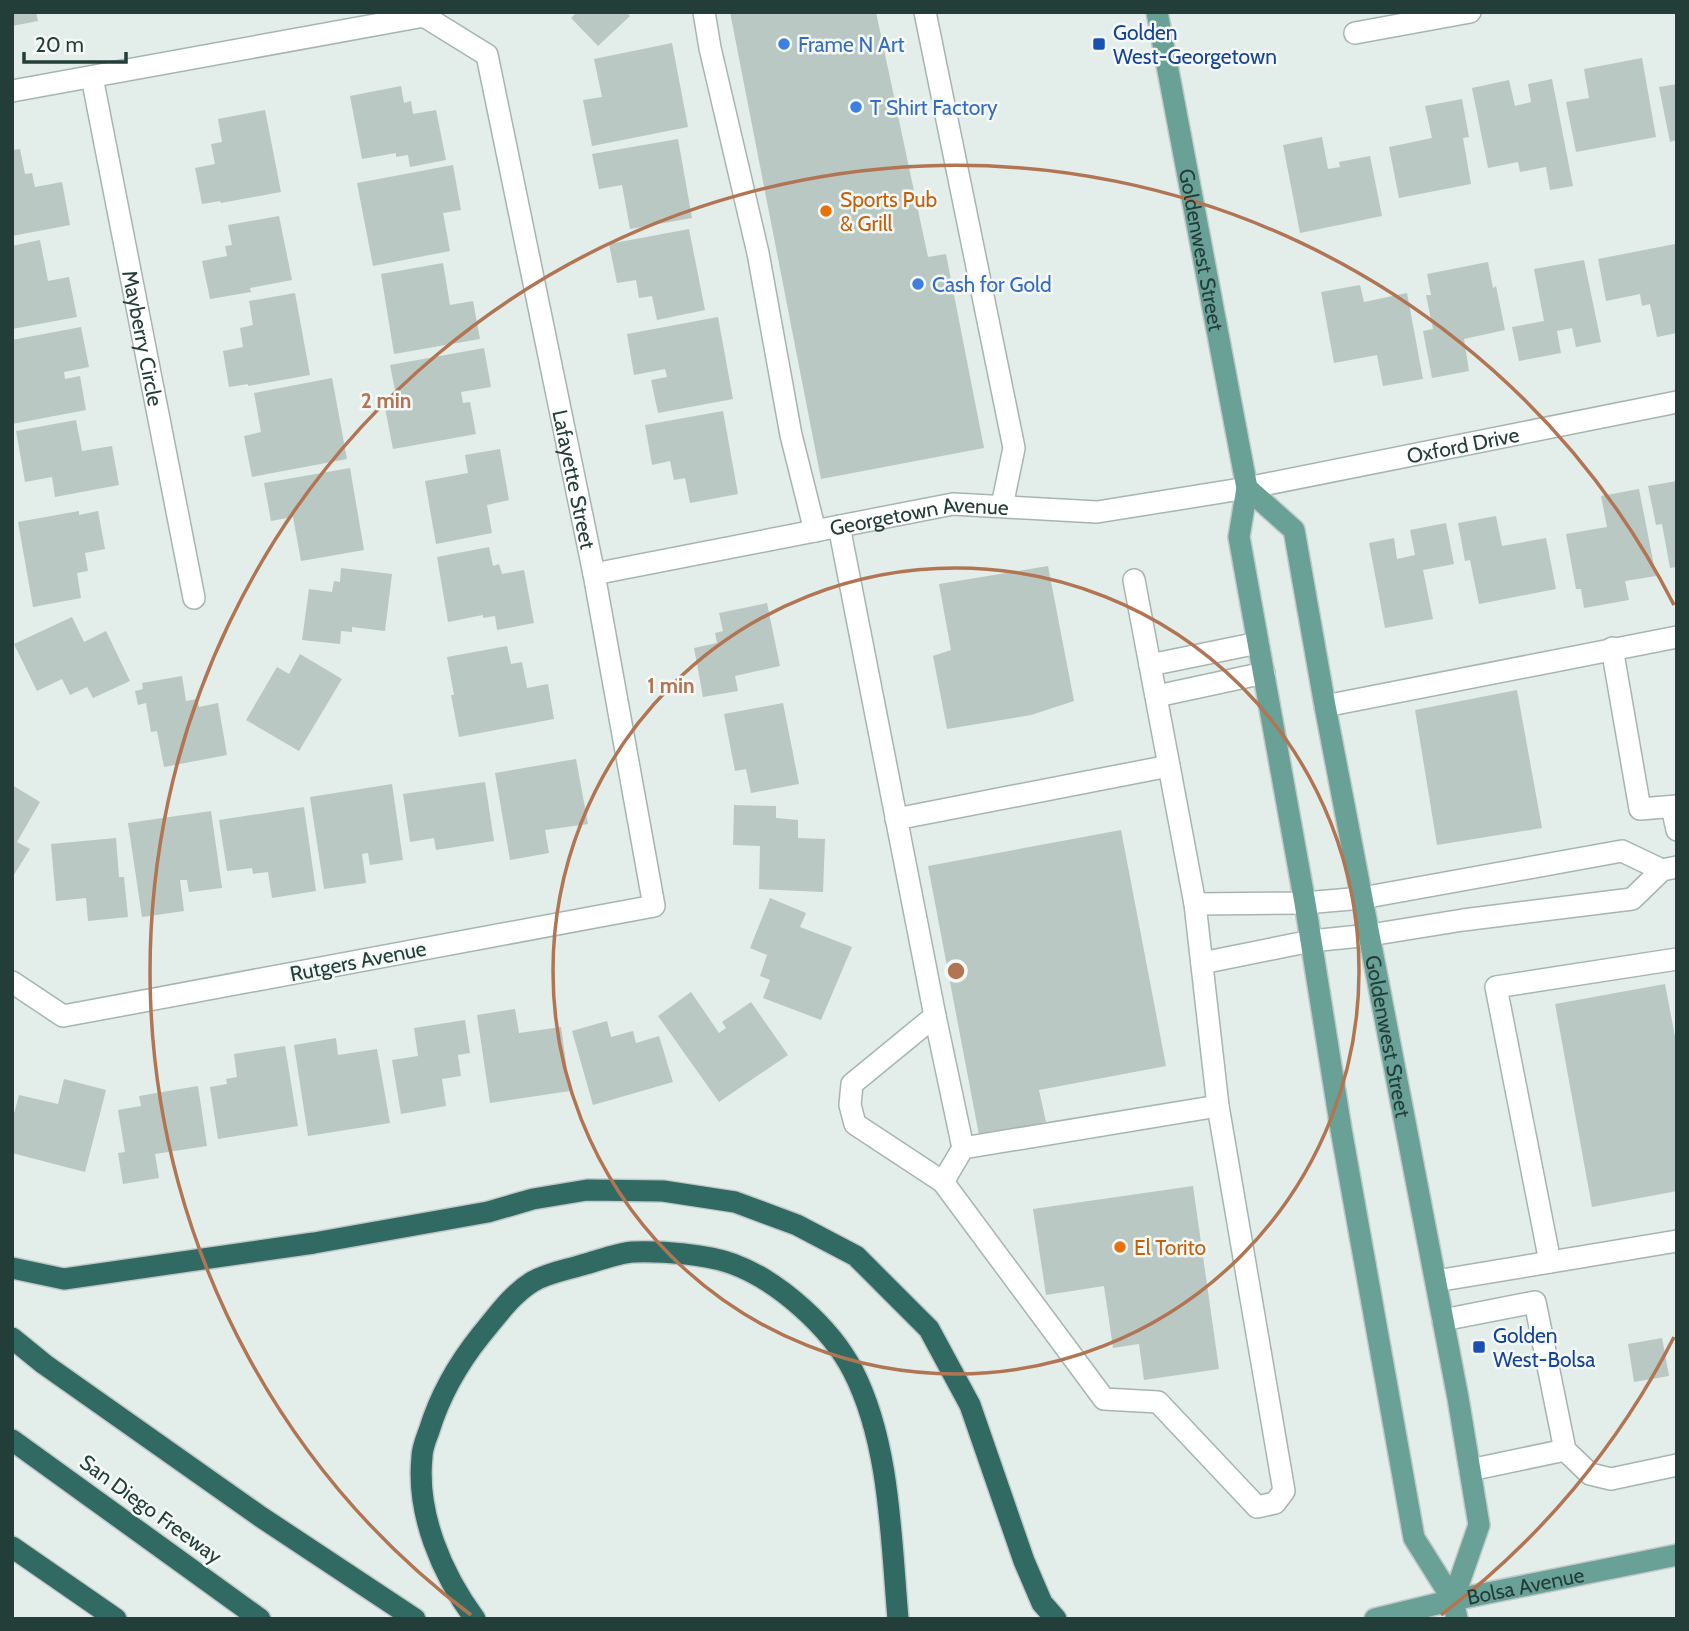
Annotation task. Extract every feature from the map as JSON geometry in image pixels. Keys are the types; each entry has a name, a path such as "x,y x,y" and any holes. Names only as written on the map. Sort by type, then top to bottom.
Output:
{"highway":[{"path":"12,1268 64,1279 314,1243 488,1212 533,1199 587,1190 663,1191 735,1202 797,1225 856,1256 929,1329 970,1405 1024,1561 1042,1603 1056,1619"},
{"path":"475,1619 451,1582 437,1550 422,1482 422,1455 439,1400 461,1359 512,1298 534,1281 632,1252 687,1254 733,1264 778,1289 830,1336 852,1369 866,1399 878,1440 890,1514 898,1619"},
{"path":"12,1338 44,1364 261,1517 415,1619"},
{"name":"San Diego Freeway","path":"12,1440 260,1619"},
{"path":"12,1547 116,1619"}],"main road":[{"name":"Goldenwest Street","path":"1157,12 1247,488 1240,537 1306,903 1341,1129 1414,1538 1455,1609"},
{"name":"Goldenwest Street","path":"1247,488 1294,530 1325,706 1436,1281 1479,1525 1455,1609"},
{"name":"Bolsa Avenue","path":"1375,1619 1455,1609 1677,1555"}],"street":[{"path":"704,12 758,253 791,435 815,531"},
{"path":"925,12 1014,447 1002,506"},
{"path":"1355,33 1470,12"},
{"name":"Lafayette Street","path":"92,77 424,16 487,55 594,574 654,906"},
{"path":"12,91 92,77"},
{"name":"Mayberry Circle","path":"92,77 194,598"},
{"name":"Oxford Drive","path":"1247,488 1677,402"},
{"name":"Georgetown Avenue","path":"594,574 953,504 1097,512 1247,488"},
{"path":"839,526 963,1148 943,1182"},
{"path":"935,1016 852,1084 850,1105 855,1124 943,1182 1104,1399 1158,1402 1256,1507 1275,1503 1284,1491 1217,1106 1195,904 1134,580"},
{"path":"1325,706 1677,636"},
{"path":"1150,665 1258,643"},
{"path":"1612,648 1640,809 1674,807 1677,830"},
{"path":"1157,696 1264,673"},
{"path":"897,819 1169,766"},
{"path":"1195,904 1306,903 1362,898 1622,851 1669,869"},
{"path":"1202,963 1311,941 1632,899 1669,869"},
{"name":"Rutgers Avenue","path":"12,982 63,1016 654,906"},
{"path":"1550,1262 1496,987 1677,958"},
{"path":"963,1148 1217,1106"},
{"path":"1436,1281 1677,1241"},
{"path":"1443,1320 1535,1302 1565,1450 1590,1474 1611,1479 1677,1465"},
{"path":"1470,1470 1565,1450"}],"building":[{"path":"12,12 36,12 38,21 12,26"},
{"path":"577,12 626,12 630,16 598,46 571,18"},
{"path":"730,12 876,12 928,257 946,254 984,448 821,479"},
{"path":"672,43 688,127 592,146 583,100 602,97 594,59"},
{"path":"1642,58 1656,137 1576,152 1566,102 1589,98 1584,69"},
{"path":"1552,79 1573,186 1550,190 1546,167 1520,172 1518,162 1488,168 1472,88 1509,80 1515,106 1531,102 1528,84"},
{"path":"1677,84 1677,140 1670,142 1659,87"},
{"path":"401,86 404,103 411,101 413,114 436,110 446,160 410,167 408,155 396,157 396,153 362,159 350,96"},
{"path":"1462,99 1469,137 1463,138 1471,184 1399,198 1389,147 1432,138 1425,106"},
{"path":"265,110 281,192 202,204 195,168 215,164 211,144 222,142 218,119"},
{"path":"1322,137 1328,169 1340,167 1339,162 1370,156 1382,216 1300,233 1283,145"},
{"path":"678,139 692,218 630,229 622,185 599,189 592,154"},
{"path":"20,149 25,174 32,173 35,187 62,182 70,225 12,236 12,150"},
{"path":"453,165 461,210 443,213 450,251 373,266 357,183"},
{"path":"279,216 292,280 250,288 251,292 210,299 202,261 227,256 225,246 232,245 228,225"},
{"path":"689,229 705,310 657,320 652,296 639,298 636,280 617,283 609,244"},
{"path":"40,240 48,281 69,277 77,317 12,329 12,246"},
{"path":"1675,244 1677,333 1657,337 1650,304 1642,306 1640,294 1606,301 1598,259"},
{"path":"1584,260 1601,342 1576,347 1572,328 1557,331 1561,353 1519,361 1512,327 1544,321 1534,269"},
{"path":"1488,262 1505,330 1464,339 1469,371 1432,378 1423,331 1433,329 1426,295 1431,295 1427,274"},
{"path":"443,263 450,305 473,301 480,339 394,354 381,274"},
{"path":"1360,285 1364,302 1407,293 1423,379 1383,386 1377,355 1334,363 1321,292"},
{"path":"295,293 310,375 229,387 223,351 243,347 240,328 253,325 249,301"},
{"path":"718,317 733,399 658,413 651,380 667,377 665,369 634,375 627,334"},
{"path":"81,327 89,367 64,372 65,379 80,376 86,410 12,424 12,340"},
{"path":"484,348 491,387 461,392 463,403 470,402 476,434 393,449 384,403 397,400 390,365"},
{"path":"332,378 347,459 252,477 244,436 261,432 254,393"},
{"path":"723,411 738,494 690,503 685,478 674,480 670,461 652,465 645,425"},
{"path":"76,420 82,451 112,446 119,485 55,497 52,477 25,482 16,431"},
{"path":"500,449 509,500 487,505 492,533 436,544 425,481 468,473 465,455"},
{"path":"350,468 364,550 301,561 293,517 271,521 264,483"},
{"path":"1677,481 1677,567 1670,568 1662,524 1656,525 1648,486"},
{"path":"1639,489 1656,576 1625,581 1629,600 1584,608 1581,589 1576,589 1566,534 1607,527 1601,496"},
{"path":"79,511 79,515 98,511 105,549 85,553 88,571 77,573 81,598 33,607 18,522"},
{"path":"1496,516 1502,546 1546,538 1556,589 1479,604 1470,560 1465,561 1458,523"},
{"path":"1446,523 1454,564 1423,570 1433,619 1385,628 1369,543 1394,538 1397,559 1415,555 1410,530"},
{"path":"489,547 493,566 499,564 502,574 524,570 534,623 497,630 495,616 483,618 483,615 448,622 437,557"},
{"path":"1048,566 1074,701 1031,715 947,729 933,656 951,650 939,584"},
{"path":"341,568 392,574 385,631 352,627 352,632 341,631 340,644 302,640 309,589 332,592 334,581 340,582"},
{"path":"767,603 780,666 735,676 738,691 703,697 694,648 717,643 715,633 723,631 719,613"},
{"path":"72,617 84,642 106,631 130,681 93,698 87,687 70,695 62,679 37,691 14,644"},
{"path":"507,646 511,664 522,662 527,688 548,684 554,719 459,737 447,657"},
{"path":"300,654 342,679 299,751 246,720 277,667 289,674"},
{"path":"182,676 186,701 197,699 199,707 218,703 227,755 164,767 157,731 151,732 146,703 138,705 135,691 143,689 142,683"},
{"path":"1517,690 1542,828 1437,845 1415,710"},
{"path":"783,703 799,784 751,793 746,769 735,771 724,714"},
{"path":"576,759 588,824 545,830 549,853 510,860 495,773"},
{"path":"485,782 494,841 436,850 434,838 410,842 403,794"},
{"path":"392,784 403,860 370,865 368,853 362,854 366,883 324,889 310,797"},
{"path":"12,785 40,802 17,842 30,849 12,878"},
{"path":"734,805 776,806 776,818 798,820 798,838 825,839 823,892 759,889 760,846 733,845"},
{"path":"304,807 316,891 272,898 268,872 253,874 252,868 227,871 219,820"},
{"path":"211,811 222,888 189,892 187,880 180,880 184,911 142,917 128,823"},
{"path":"1121,830 1166,1066 1039,1090 1046,1122 979,1135 928,866"},
{"path":"116,838 119,877 124,877 128,917 88,921 86,898 56,901 51,844"},
{"path":"770,898 806,913 800,927 852,947 821,1020 763,998 770,980 760,976 767,955 750,948"},
{"path":"1665,984 1677,1047 1677,1191 1592,1207 1555,1004"},
{"path":"691,992 719,1033 726,1028 722,1022 751,1002 788,1055 719,1102 658,1016"},
{"path":"515,1009 519,1033 561,1027 570,1091 490,1103 477,1015"},
{"path":"465,1020 470,1053 458,1055 461,1076 442,1079 446,1106 401,1114 392,1060 418,1056 414,1028"},
{"path":"607,1021 611,1037 633,1031 636,1043 659,1036 673,1082 593,1105 572,1031"},
{"path":"336,1038 338,1055 377,1049 390,1123 308,1136 294,1045"},
{"path":"285,1046 298,1126 218,1139 210,1087 227,1084 226,1079 237,1077 234,1054"},
{"path":"64,1079 106,1090 85,1172 12,1153 12,1121 19,1095 58,1104"},
{"path":"198,1086 207,1146 155,1154 159,1178 123,1184 118,1153 125,1152 118,1110 141,1106 139,1096"},
{"name":"El Torito","path":"1193,1186 1219,1369 1144,1380 1139,1344 1113,1348 1104,1286 1046,1295 1033,1209"},
{"path":"1662,1338 1669,1376 1634,1382 1628,1344"}],"place":[{"name":"Frame N Art","path":"784,44"},
{"name":"Golden West-Georgetown","path":"1099,44"},
{"name":"T Shirt Factory","path":"856,107"},
{"name":"Sports Pub & Grill","path":"826,211"},
{"name":"Cash for Gold","path":"918,284"},
{"name":"El Torito","path":"1120,1247"},
{"name":"Golden West-Bolsa","path":"1479,1347"}]}
